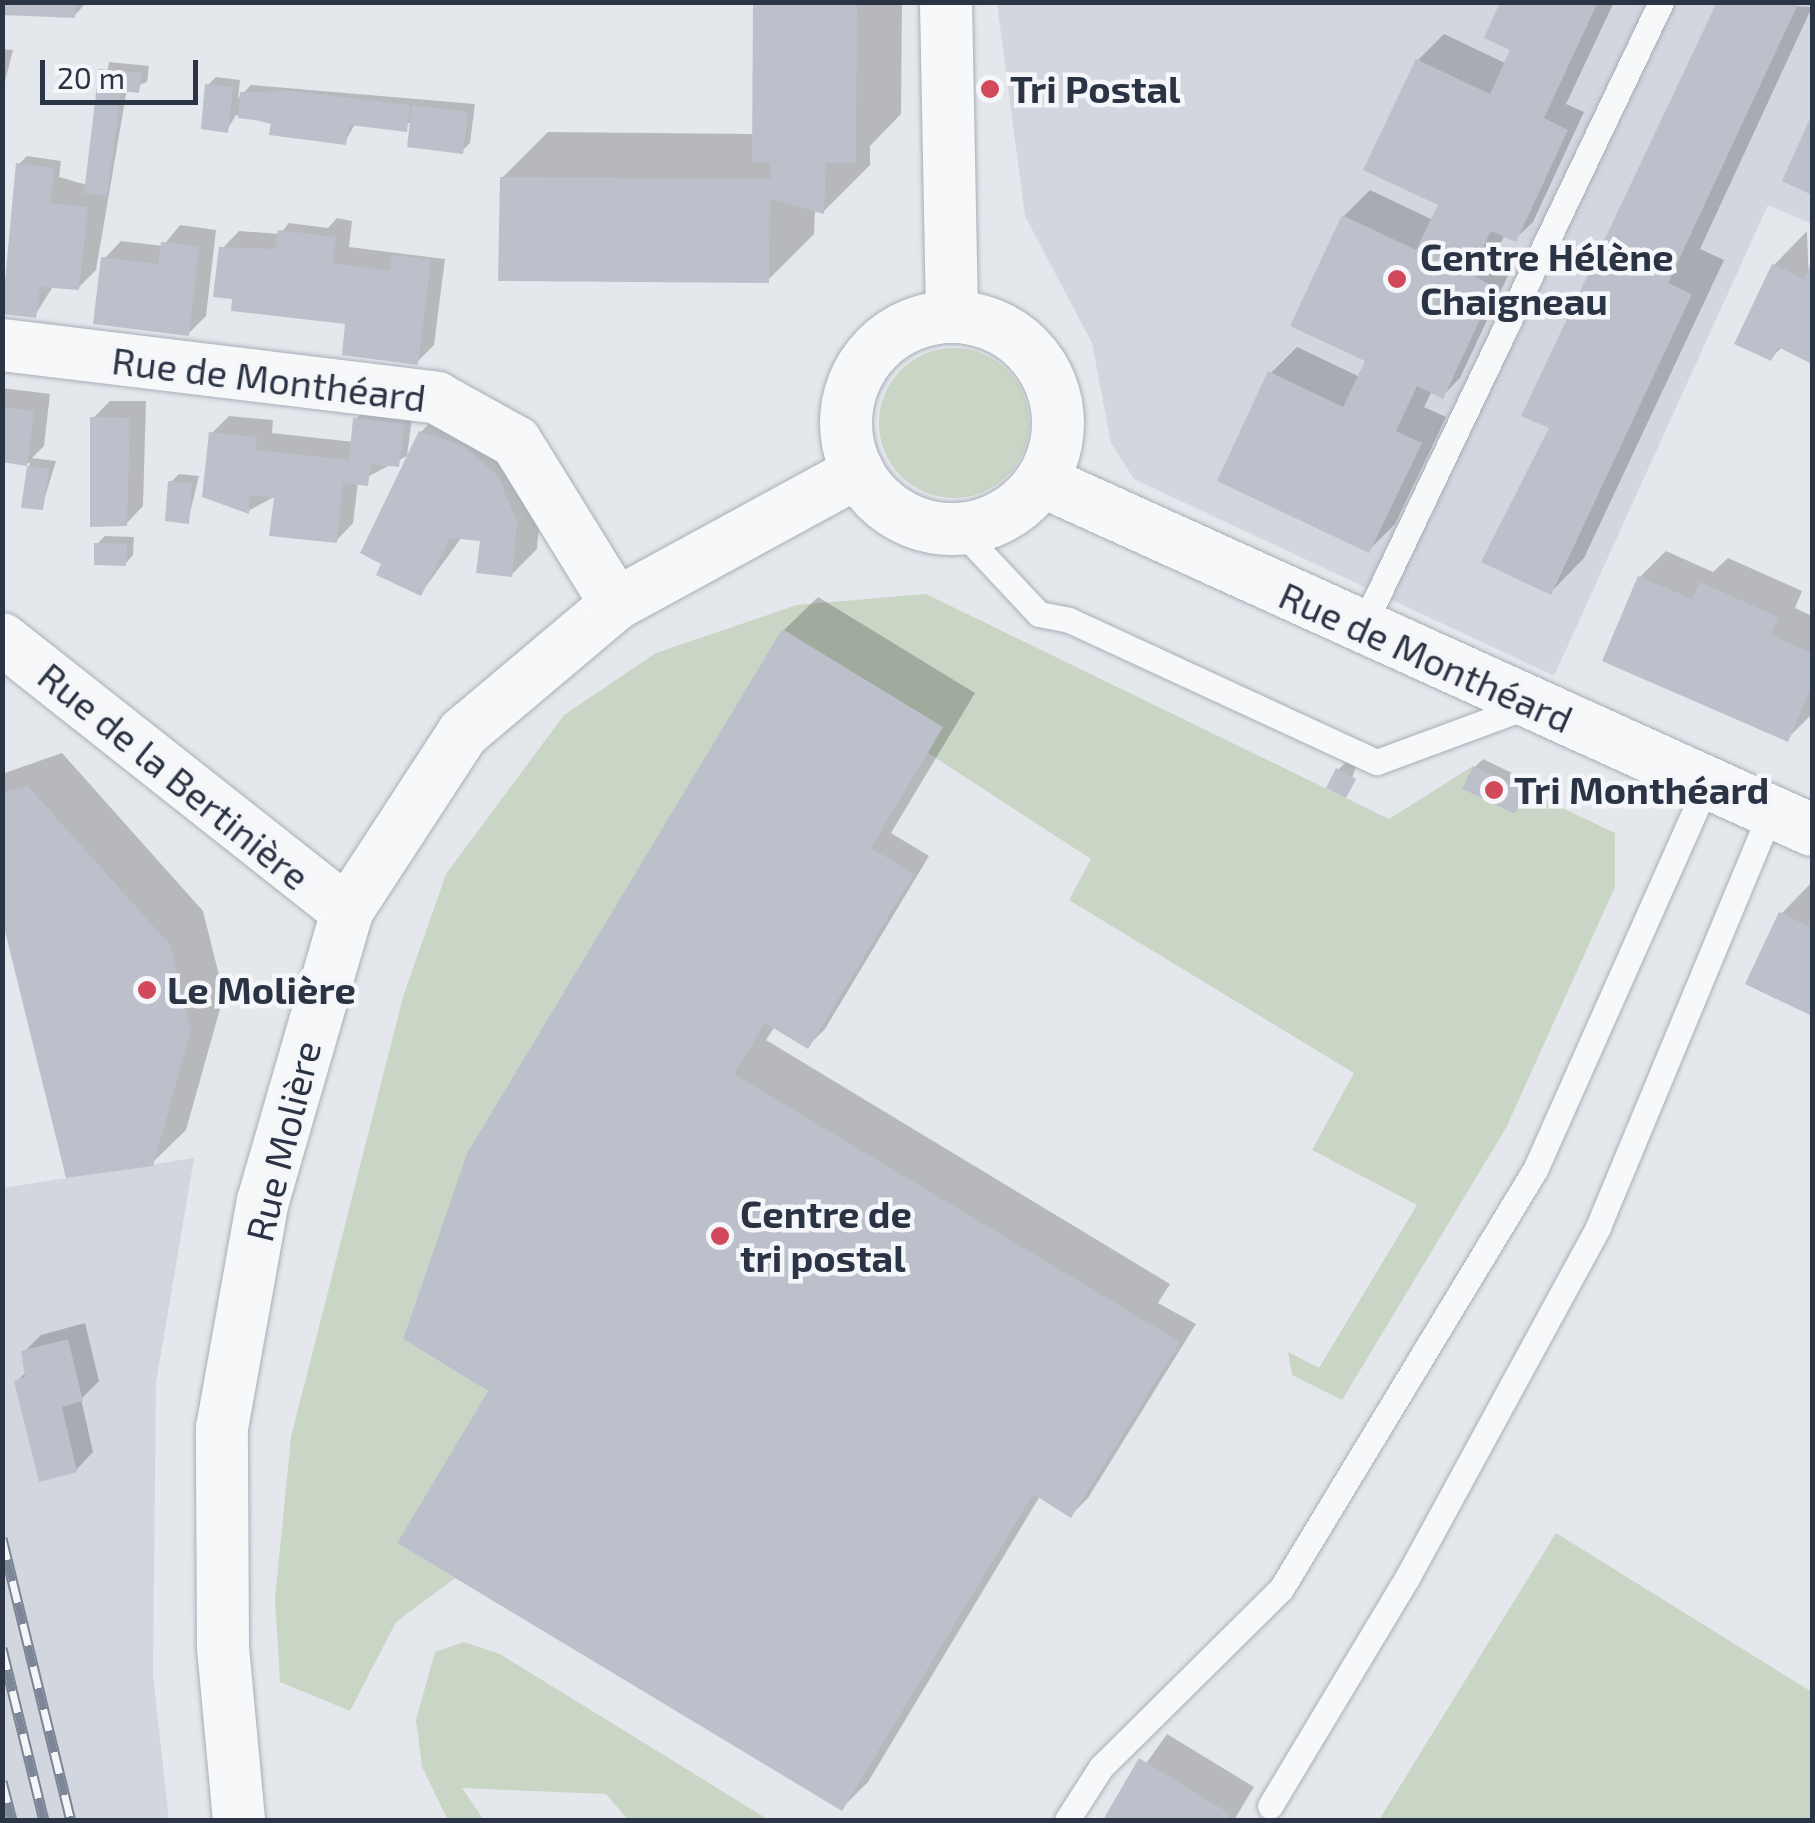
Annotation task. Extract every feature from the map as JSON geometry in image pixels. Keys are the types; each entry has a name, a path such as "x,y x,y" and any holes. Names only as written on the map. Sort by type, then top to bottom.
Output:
{"street":[{"path":"946,2 952,316"},
{"path":"952,316 1006,332 1046,372 1058,428 1042,481 1006,515 960,530 900,516 858,472 846,426 856,378 905,327 952,316"},
{"name":"Rue de Monthéard","path":"2,345 437,398 516,442 616,604"},
{"name":"Rue Molière","path":"239,1820 223,1648 222,1428 263,1201 348,911 463,733 616,604 858,472"},
{"name":"Rue de Monthéard","path":"1042,481 1792,821"},
{"name":"Rue de la Bertinière","path":"2,639 348,911"}],"lane":[{"path":"1362,628 1661,2"},
{"path":"960,530 1038,614 1070,620 1377,762 1532,705"},
{"path":"1067,1820 1101,1767 1281,1589 1536,1170 1708,783"},
{"path":"1270,1806 1407,1578 1598,1227 1792,821"}],"shaded area":[{"name":"Centre Hélène Chaigneau","path":"997,3 1812,3 1812,224 1768,205 1554,676 1134,479 1111,443 1092,343 1025,216"},
{"path":"194,1158 156,1383 153,1675 169,1820 3,1820 3,1188"}],"green space":[{"path":"954,348 983,354 1007,370 1023,394 1029,423 1023,452 1007,476 983,492 954,498 925,492 901,476 885,452 879,423 885,394 901,370 925,354"},
{"path":"926,594 1389,819 1473,766 1462,789 1515,814 1526,791 1615,833 1615,887 1506,1128 1342,1400 1292,1375 1288,1352 1319,1368 1417,1205 1312,1150 1354,1073 1069,900 1091,859 928,753 942,727 782,629 467,1153 403,1339 488,1391 397,1543 455,1578 396,1622 350,1711 280,1682 275,1599 291,1437 403,997 446,874 564,715 656,653 797,605"},
{"path":"1556,1533 1812,1692 1812,1820 1379,1820"},
{"path":"464,1642 500,1654 769,1820 628,1820 606,1794 462,1788 484,1820 448,1820 422,1767 416,1720 435,1652"}],"building":[{"path":"2,2 75,2 75,18 2,15"},
{"path":"753,2 857,2 856,163 826,163 824,214 770,199 769,283 498,281 500,177 771,179 770,162 752,162"},
{"path":"1500,2 1598,2 1544,118 1568,130 1516,242 1491,231 1470,274 1495,287 1443,399 1417,386 1396,431 1422,443 1369,553 1217,481 1268,371 1343,407 1365,361 1290,326 1342,215 1416,250 1438,205 1363,170 1416,59 1490,94 1510,50 1484,38"},
{"path":"1717,2 1799,2 1668,283 1692,294 1551,595 1481,562 1549,428 1521,416"},
{"path":"99,69 142,73 139,93 121,91 107,196 84,193"},
{"path":"205,84 233,87 228,133 201,129"},
{"path":"292,91 410,105 407,132 349,125 346,145 269,135 271,122 238,118 240,92"},
{"path":"412,105 468,112 463,154 407,147"},
{"path":"1812,114 1812,195 1782,181"},
{"path":"16,163 54,168 50,203 88,207 79,290 40,287 36,318 2,314"},
{"path":"278,230 336,237 333,263 390,271 392,255 431,260 418,365 342,355 345,324 231,311 232,299 213,297 219,247 275,249"},
{"path":"161,242 199,246 189,336 93,324 101,257 158,264"},
{"path":"1812,261 1812,364 1778,347 1771,361 1734,344 1772,264 1804,279"},
{"path":"2,407 34,411 27,466 2,462"},
{"path":"90,417 130,418 127,526 90,527"},
{"path":"353,418 405,424 399,467 371,464 368,486 343,483 337,543 269,536 274,498 250,495 249,514 202,497 209,432 257,437 256,450 349,460"},
{"path":"419,431 464,446 498,476 517,521 512,577 476,573 480,541 450,538 421,596 376,575 381,564 360,553"},
{"path":"27,466 49,469 43,510 21,508"},
{"path":"168,481 192,483 189,524 165,521"},
{"path":"94,543 127,544 126,566 94,565"},
{"path":"1638,576 1692,599 1700,582 1778,617 1770,635 1812,653 1812,685 1788,742 1602,661"},
{"name":"Centre de tri postal","path":"782,629 943,727 871,848 914,874 808,1049 765,1023 734,1074 1180,1342 1071,1518 1033,1494 842,1811 397,1543 488,1391 403,1339 467,1153"},
{"name":"Tri Monthéard","path":"1473,766 1526,791 1515,814 1462,789"},
{"path":"1336,768 1356,779 1346,798 1326,788"},
{"path":"28,786 170,945 191,1030 153,1166 66,1178 2,919 2,792"},
{"path":"1779,912 1812,928 1812,1016 1745,984"},
{"path":"68,1339 83,1401 62,1407 77,1472 39,1482 14,1381 25,1377 21,1351"},
{"path":"1139,1758 1230,1814 1226,1820 1103,1820"}],"railway":[{"path":"2,1538 71,1820"},
{"path":"2,1648 44,1820"},
{"path":"2,1781 12,1820"}],"place":[{"name":"Tri Postal","path":"990,89"},
{"name":"Centre Hélène Chaigneau","path":"1397,279"},
{"name":"Tri Monthéard","path":"1494,790"},
{"name":"Le Molière","path":"147,990"},
{"name":"Centre de tri postal","path":"720,1236"}]}
